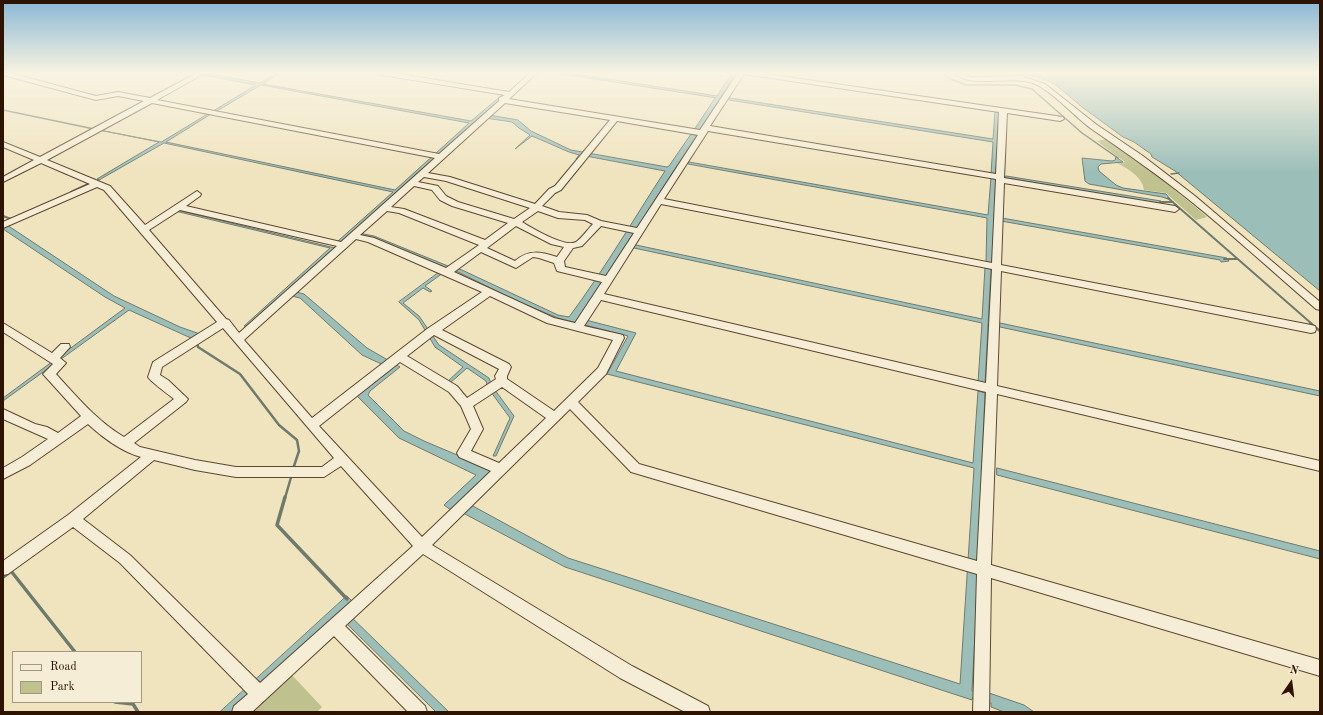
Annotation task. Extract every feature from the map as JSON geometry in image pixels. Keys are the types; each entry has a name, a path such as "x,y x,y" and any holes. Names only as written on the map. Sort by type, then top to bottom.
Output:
{"street":[{"path":"3,180 139,106"},
{"path":"183,106 440,157"},
{"path":"238,338 243,336 495,106"},
{"path":"540,106 615,119 999,176 1174,209"},
{"path":"580,323 630,245 637,231 659,201 684,162 700,131 719,106"},
{"path":"978,106 1060,119"},
{"path":"1070,106 1192,198 1320,307"},
{"path":"981,703 984,570 998,267 999,176 1003,110"},
{"path":"450,270 516,223 537,207 552,191 558,188 615,119"},
{"path":"3,144 106,188 225,322 311,425 422,546 626,672 702,712"},
{"path":"421,174 447,179 558,215 587,218 599,223 637,231"},
{"path":"411,183 435,188 443,198 455,204 516,223 554,242 570,246 579,244 599,223"},
{"path":"3,225 97,184"},
{"path":"144,229 197,194"},
{"path":"659,201 1311,329"},
{"path":"179,207 343,245"},
{"path":"384,208 401,211 483,246 516,265 525,256 534,253 559,261"},
{"path":"240,712 254,689 342,620 422,546 602,371 619,338 580,323 551,321 489,292 450,270 371,240 353,236"},
{"path":"570,246 559,261 560,269 608,280"},
{"path":"311,425 431,333 489,292"},
{"path":"598,296 1320,466"},
{"path":"125,443 182,399 164,383 154,377 157,364 225,322"},
{"path":"3,327 56,360"},
{"path":"431,333 505,367 495,386 466,404"},
{"path":"66,347 56,360 49,374 88,417 106,432 137,451 195,465 236,472 324,472 342,459"},
{"path":"393,362 453,389 466,404 477,429 471,442 463,453 500,469"},
{"path":"495,386 554,417"},
{"path":"570,401 635,468 1320,668"},
{"path":"3,414 34,428 43,430 57,438"},
{"path":"3,474 26,461 88,417"},
{"path":"4,567 73,518 152,455"},
{"path":"73,518 125,559 254,689"},
{"path":"342,620 419,712"}],"green space":[{"path":"1106,139 1158,176 1207,217 1196,220 1166,193 1144,190 1143,185 1130,170 1117,163 1125,162 1097,141"},
{"path":"290,673 322,707 317,712 247,712"}],"water":[{"path":"221,106 225,106 217,111 213,111"},
{"path":"378,106 389,106 471,121 488,106 492,106 438,155 435,154 469,123"},
{"path":"710,106 715,106 699,131 694,130"},
{"path":"769,106 784,106 993,139 995,111 999,111 996,175 991,174 993,142"},
{"path":"1320,106 1320,291 1175,171 1152,157 1151,154 1134,142 1123,137 1082,107"},
{"path":"208,114 211,114 166,142 395,190 427,161 432,157 434,158 342,242 338,241 393,192 164,143 99,180 97,179 159,142 99,130 161,142"},
{"path":"489,115 518,120 531,131 571,150 667,167 691,134 697,135 579,317 636,333 616,371 973,463 978,391 985,393 982,463 984,464 972,691 988,697 989,693 1024,705 1034,712 1004,712 991,707 991,703 973,697 972,700 565,567 463,513 452,511 444,505 476,475 399,438 356,395 390,368 362,355 300,298 283,294 247,327 244,326 330,248 175,211 177,210 335,248 288,290 304,294 367,348 400,367 370,391 368,395 404,431 488,468 491,471 471,505 568,558 960,684 974,468 607,374 628,336 558,318 519,302 454,270 447,269 373,238 359,235 359,233 374,236 448,266 462,270 558,315 569,317 606,263 665,171 586,156 576,159 579,155 532,136 515,149 530,135 512,122 485,118"},
{"path":"1116,157 1123,162 1101,164 1098,167 1099,171 1116,185 1123,188 1166,194 1171,200 1162,197 1089,184 1085,181 1082,158 1112,161 1115,160"},
{"path":"689,162 988,215 991,177 996,178 992,263 986,262 987,218 688,164"},
{"path":"1006,176 1161,201 1162,204 1006,178"},
{"path":"1002,218 1227,258 1229,261 1221,262 1220,260 1001,221"},
{"path":"7,225 114,296 180,327 200,334 193,339 129,310 3,401 3,398 125,308 105,297 3,229 3,227"},
{"path":"636,245 982,319 985,267 991,268 985,384 978,382 982,323 634,248"},
{"path":"441,271 443,273 425,286 432,291 430,292 423,288 403,303 419,316 439,345 489,378 492,386 514,416 496,456 493,456 510,418 488,388 486,381 467,368 450,383 447,382 463,367 435,347 419,320 399,302"},
{"path":"1000,323 1320,391 1320,396 1000,327"},
{"path":"997,468 1320,551 1320,559 997,475"},
{"path":"347,596 353,602 344,610 449,712 436,712 338,615 232,712 220,712"}],"waterway":[{"path":"1052,106 1082,133 1118,158"},
{"path":"3,110 94,129"},
{"path":"1171,174 1179,173"},
{"path":"71,192 88,184"},
{"path":"1168,198 1173,202"},
{"path":"1160,202 1173,202"},
{"path":"1173,202 1312,324"},
{"path":"3,216 11,219"},
{"path":"1224,259 1237,259"},
{"path":"1310,323 1320,331"},
{"path":"197,342 198,347 240,374 279,425 297,440 299,451 293,469"},
{"path":"285,498 292,474"},
{"path":"285,497 277,525 347,599"},
{"path":"3,577 11,571 74,651"},
{"path":"124,703 133,704 138,712"}]}
